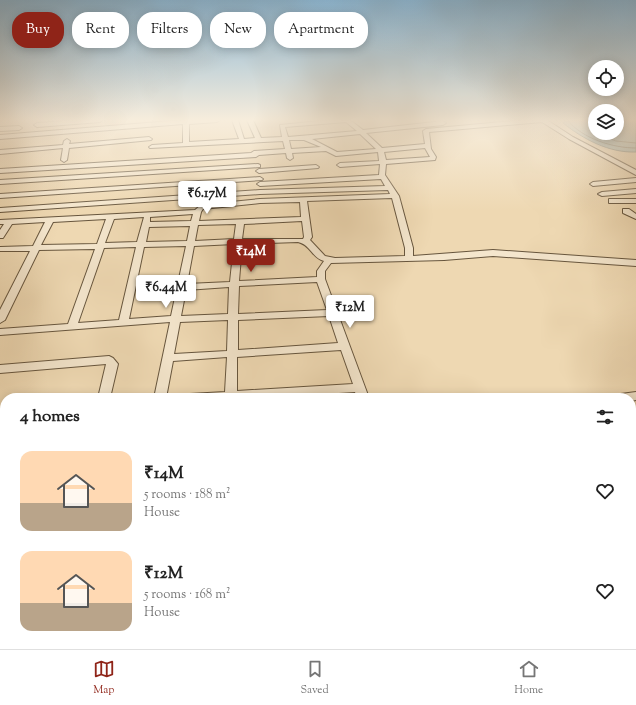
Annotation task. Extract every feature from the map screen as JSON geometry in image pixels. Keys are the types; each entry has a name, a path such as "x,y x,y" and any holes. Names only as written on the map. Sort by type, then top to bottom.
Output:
{"street":[{"path":"0,152 19,150"},
{"path":"64,160 65,150"},
{"path":"121,217 131,201 137,173 144,162 152,155 152,150"},
{"path":"251,150 257,161 260,181 260,201"},
{"path":"0,182 198,169 257,161 288,154 314,156 312,150"},
{"path":"328,150 339,154 378,150"},
{"path":"381,150 383,177 395,196 409,248 409,258"},
{"path":"340,165 433,159 429,150"},
{"path":"594,150 636,173"},
{"path":"0,164 152,155"},
{"path":"196,196 200,158"},
{"path":"0,171 200,158 316,164 319,180 318,199"},
{"path":"70,191 86,165"},
{"path":"0,196 197,183 383,177"},
{"path":"593,184 636,180"},
{"path":"0,210 260,192 389,188"},
{"path":"602,194 636,191"},
{"path":"161,393 197,212 201,207 260,201 395,196"},
{"path":"303,200 308,237 305,241"},
{"path":"612,202 636,202"},
{"path":"0,320 35,248 53,220 66,205"},
{"path":"0,222 110,218 197,212"},
{"path":"626,212 636,217"},
{"path":"123,323 147,215"},
{"path":"72,327 110,218"},
{"path":"145,225 306,219"},
{"path":"0,236 9,222"},
{"path":"231,393 234,284 240,222"},
{"path":"0,249 305,241 318,255 329,260 507,253 636,263"},
{"path":"329,260 321,271 321,279 361,393"},
{"path":"182,287 321,279"},
{"path":"0,332 176,319 333,313"},
{"path":"168,358 344,346"},
{"path":"0,369 109,360 114,364 105,393"}],"water":[{"path":"617,150 636,150 636,152 626,152"}]}
